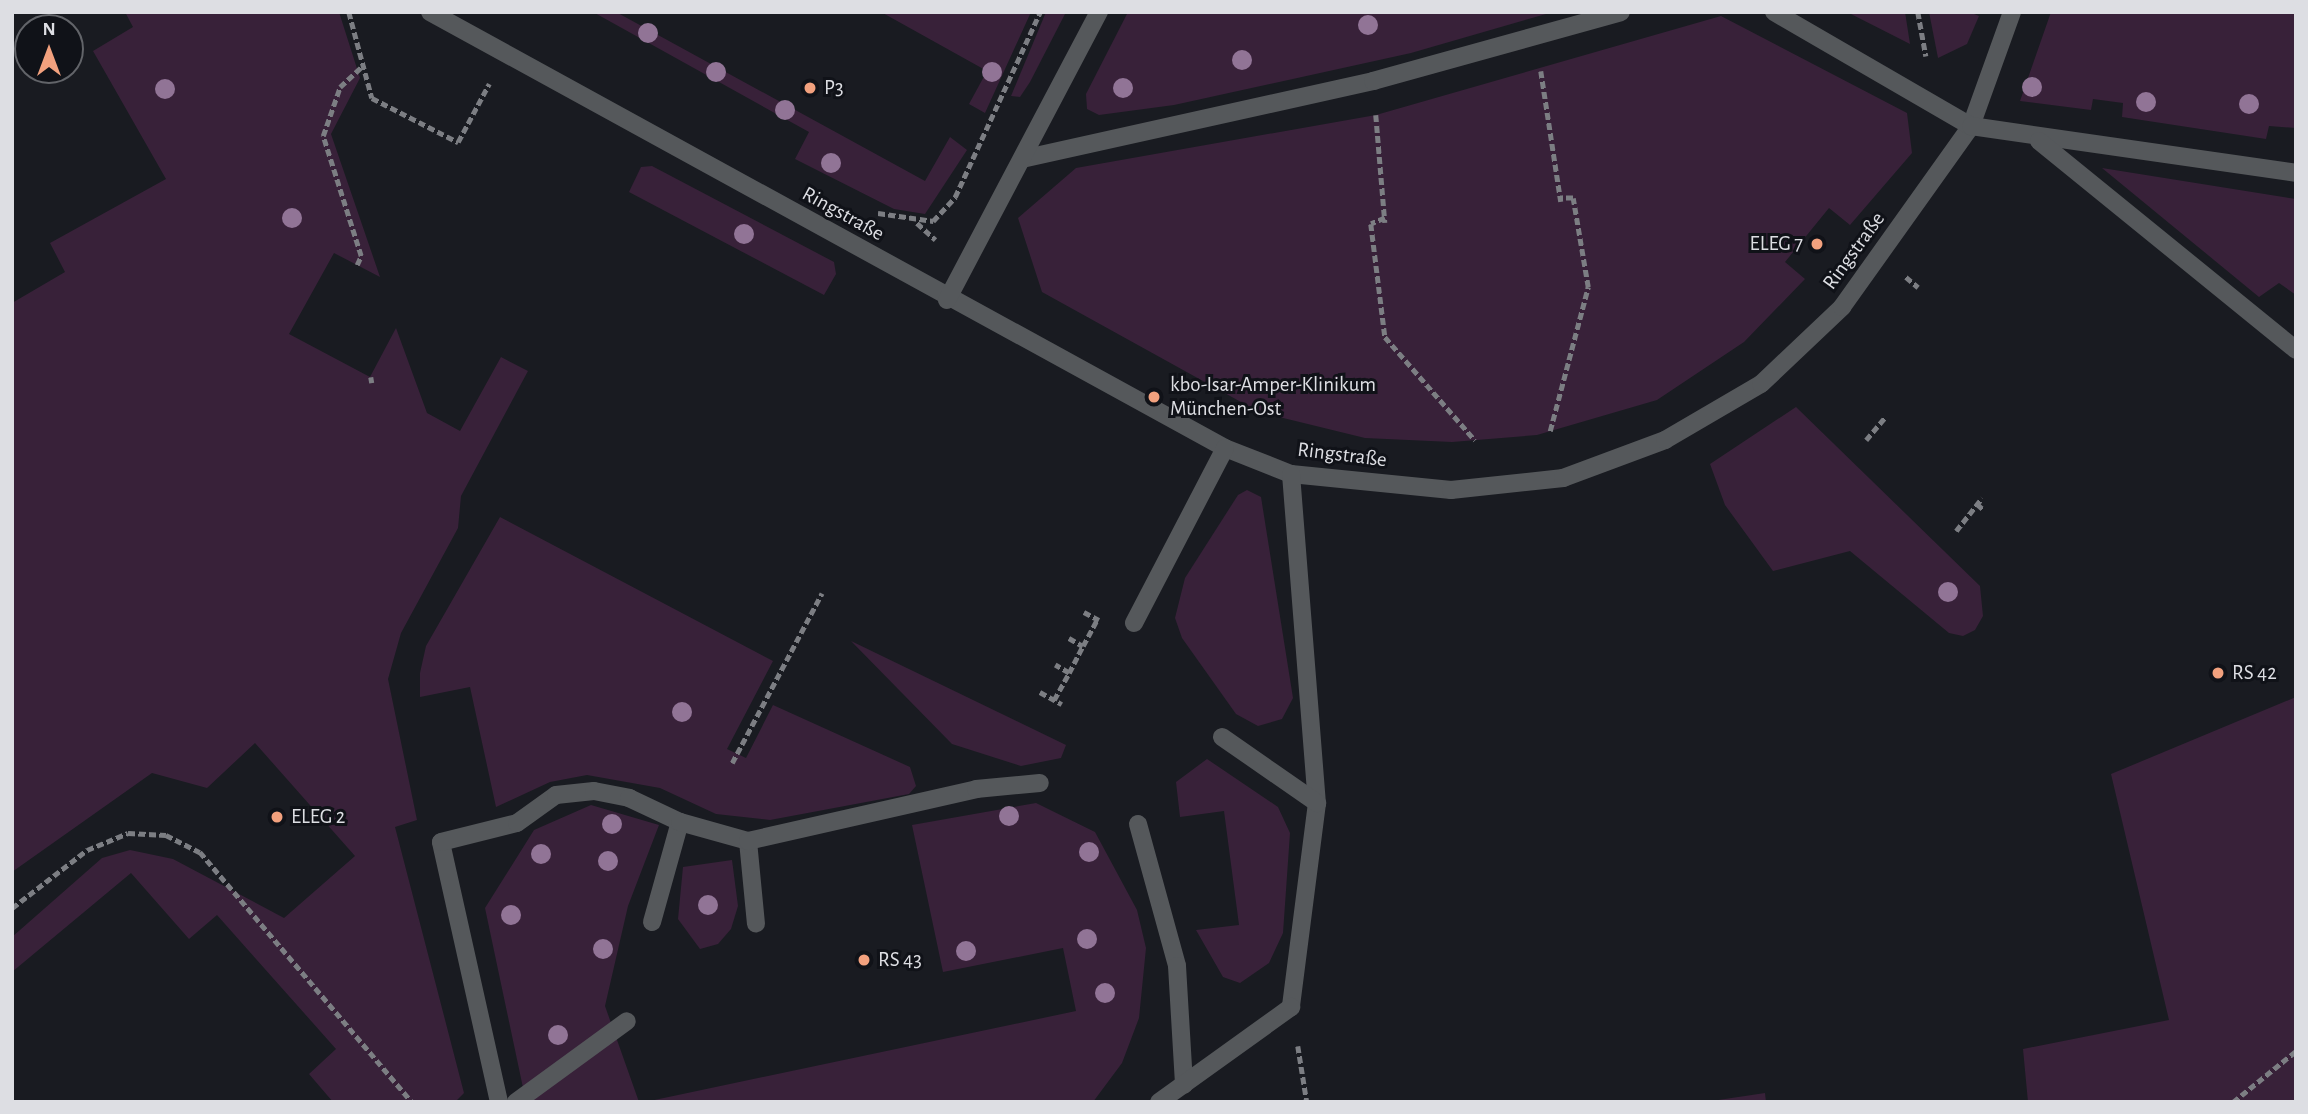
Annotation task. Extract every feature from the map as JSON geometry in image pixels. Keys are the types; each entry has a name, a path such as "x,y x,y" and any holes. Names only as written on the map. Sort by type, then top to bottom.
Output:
{"street":[{"name":"Ringstraße","path":"430,12 947,300 1225,448 1291,474 1451,490 1563,478 1665,440 1760,384 1842,307 1970,126 2012,12"},
{"path":"947,300 1099,12"},
{"path":"1022,159 1373,81 1534,40 1621,12"},
{"path":"1774,12 1970,126 2039,141 2296,173"},
{"path":"2039,141 2296,350"},
{"path":"1133,624 1225,448"},
{"path":"1159,1102 1291,1007 1317,803 1291,474"},
{"path":"1222,737 1317,803"},
{"path":"499,1102 441,842 517,823 556,794 594,791 629,798 680,822 748,841 976,789 1040,783"},
{"path":"652,922 680,822"},
{"path":"1138,824 1177,965 1184,1085"},
{"path":"748,841 756,924"},
{"path":"516,1102 627,1021"}],"path":[{"path":"349,12 372,98 458,142 479,103"},
{"path":"870,211 917,223 933,221 955,197 1040,12"},
{"path":"1534,40 1561,199 1573,198 1574,220 1588,288 1550,431"},
{"path":"357,265 361,256 323,136 340,87 364,65"},
{"path":"1373,81 1385,220 1371,224 1385,337 1475,440"},
{"path":"917,223 965,267"},
{"path":"1372,243 1379,243"},
{"path":"1908,279 1919,288"},
{"path":"1866,440 1885,416"},
{"path":"1466,449 1479,449"},
{"path":"1956,531 1982,498"},
{"path":"1977,504 1983,509"},
{"path":"732,763 822,593"},
{"path":"1054,699 1098,619 1084,612"},
{"path":"1069,638 1083,646"},
{"path":"1055,665 1069,673"},
{"path":"1040,692 1062,704"},
{"path":"12,908 86,850 128,833 166,835 201,852 412,1102"},
{"path":"1291,1007 1307,1102"},
{"path":"2233,1102 2296,1051"}],"shaded area":[{"path":"125,12 339,12 360,78 331,134 380,277 334,253 289,334 370,377 396,328 427,413 460,431 501,357 528,371 461,496 458,528 401,633 388,679 417,820 395,827 464,1093 455,1102 333,1102 309,1074 336,1049 217,915 189,939 131,873 12,972 12,937 102,858 130,850 173,859 284,918 355,856 255,743 207,788 152,773 12,872 12,303 65,272 50,243 166,179 93,51 133,27"},
{"path":"593,12 616,12 925,181 950,137 967,150 925,214 894,209 795,159 809,132"},
{"path":"881,12 1031,12 985,113 969,104 987,71"},
{"path":"1046,12 1066,12 1030,82 1020,97 1011,96"},
{"path":"1128,12 1553,12 1411,53 1174,105 1099,115 1087,109 1086,94"},
{"path":"1847,12 1905,12 1910,44"},
{"path":"1929,12 1969,12 1979,16 1967,44 1938,58"},
{"path":"2051,12 2296,12 2296,128 2269,126 2266,139 2122,117 2123,103 2093,99 2091,110 2020,101"},
{"path":"1721,16 1907,113 1912,153 1850,225 1829,208 1785,262 1805,279 1744,342 1657,400 1537,435 1452,442 1365,438 1259,412 1042,292 1018,218 1076,168 1376,115"},
{"path":"652,166 834,262 836,274 824,295 629,192 641,167"},
{"path":"2102,168 2296,199 2296,295 2279,283 2259,297"},
{"path":"1796,407 1980,586 1983,616 1975,630 1963,636 1949,633 1850,551 1773,571 1725,505 1710,464"},
{"path":"1247,490 1261,497 1293,698 1282,719 1258,726 1236,714 1182,638 1175,618 1185,578 1238,495"},
{"path":"500,517 773,661 727,749 746,758 773,705 910,767 916,786 909,794 770,820 716,814 660,788 587,775 550,782 496,807 470,687 420,697 420,673 426,646"},
{"path":"851,641 1066,745 1061,758 1021,766 952,744"},
{"path":"2296,697 2296,1102 2028,1102 2023,1049 2169,1020 2111,774"},
{"path":"1207,759 1278,807 1290,833 1283,933 1269,963 1240,983 1223,977 1196,930 1239,925 1224,811 1180,817 1176,782"},
{"path":"1036,803 1095,832 1137,910 1146,948 1139,1018 1122,1063 1093,1102 645,1102 1076,1011 1063,948 943,972 912,825"},
{"path":"591,805 659,825 628,906 605,1006 639,1102 526,1102 485,908 534,830"},
{"path":"732,860 738,906 731,929 718,944 700,949 678,919 683,867"},
{"path":"1765,1093 1766,1102 1705,1102"}],"place":[{"name":"P3","path":"810,88"},
{"name":"ELEG 7","path":"1817,244"},
{"name":"kbo-Isar-Amper-Klinikum München-Ost","path":"1154,397"},
{"name":"RS 42","path":"2218,673"},
{"name":"ELEG 2","path":"277,817"},
{"name":"RS 43","path":"864,960"}]}
